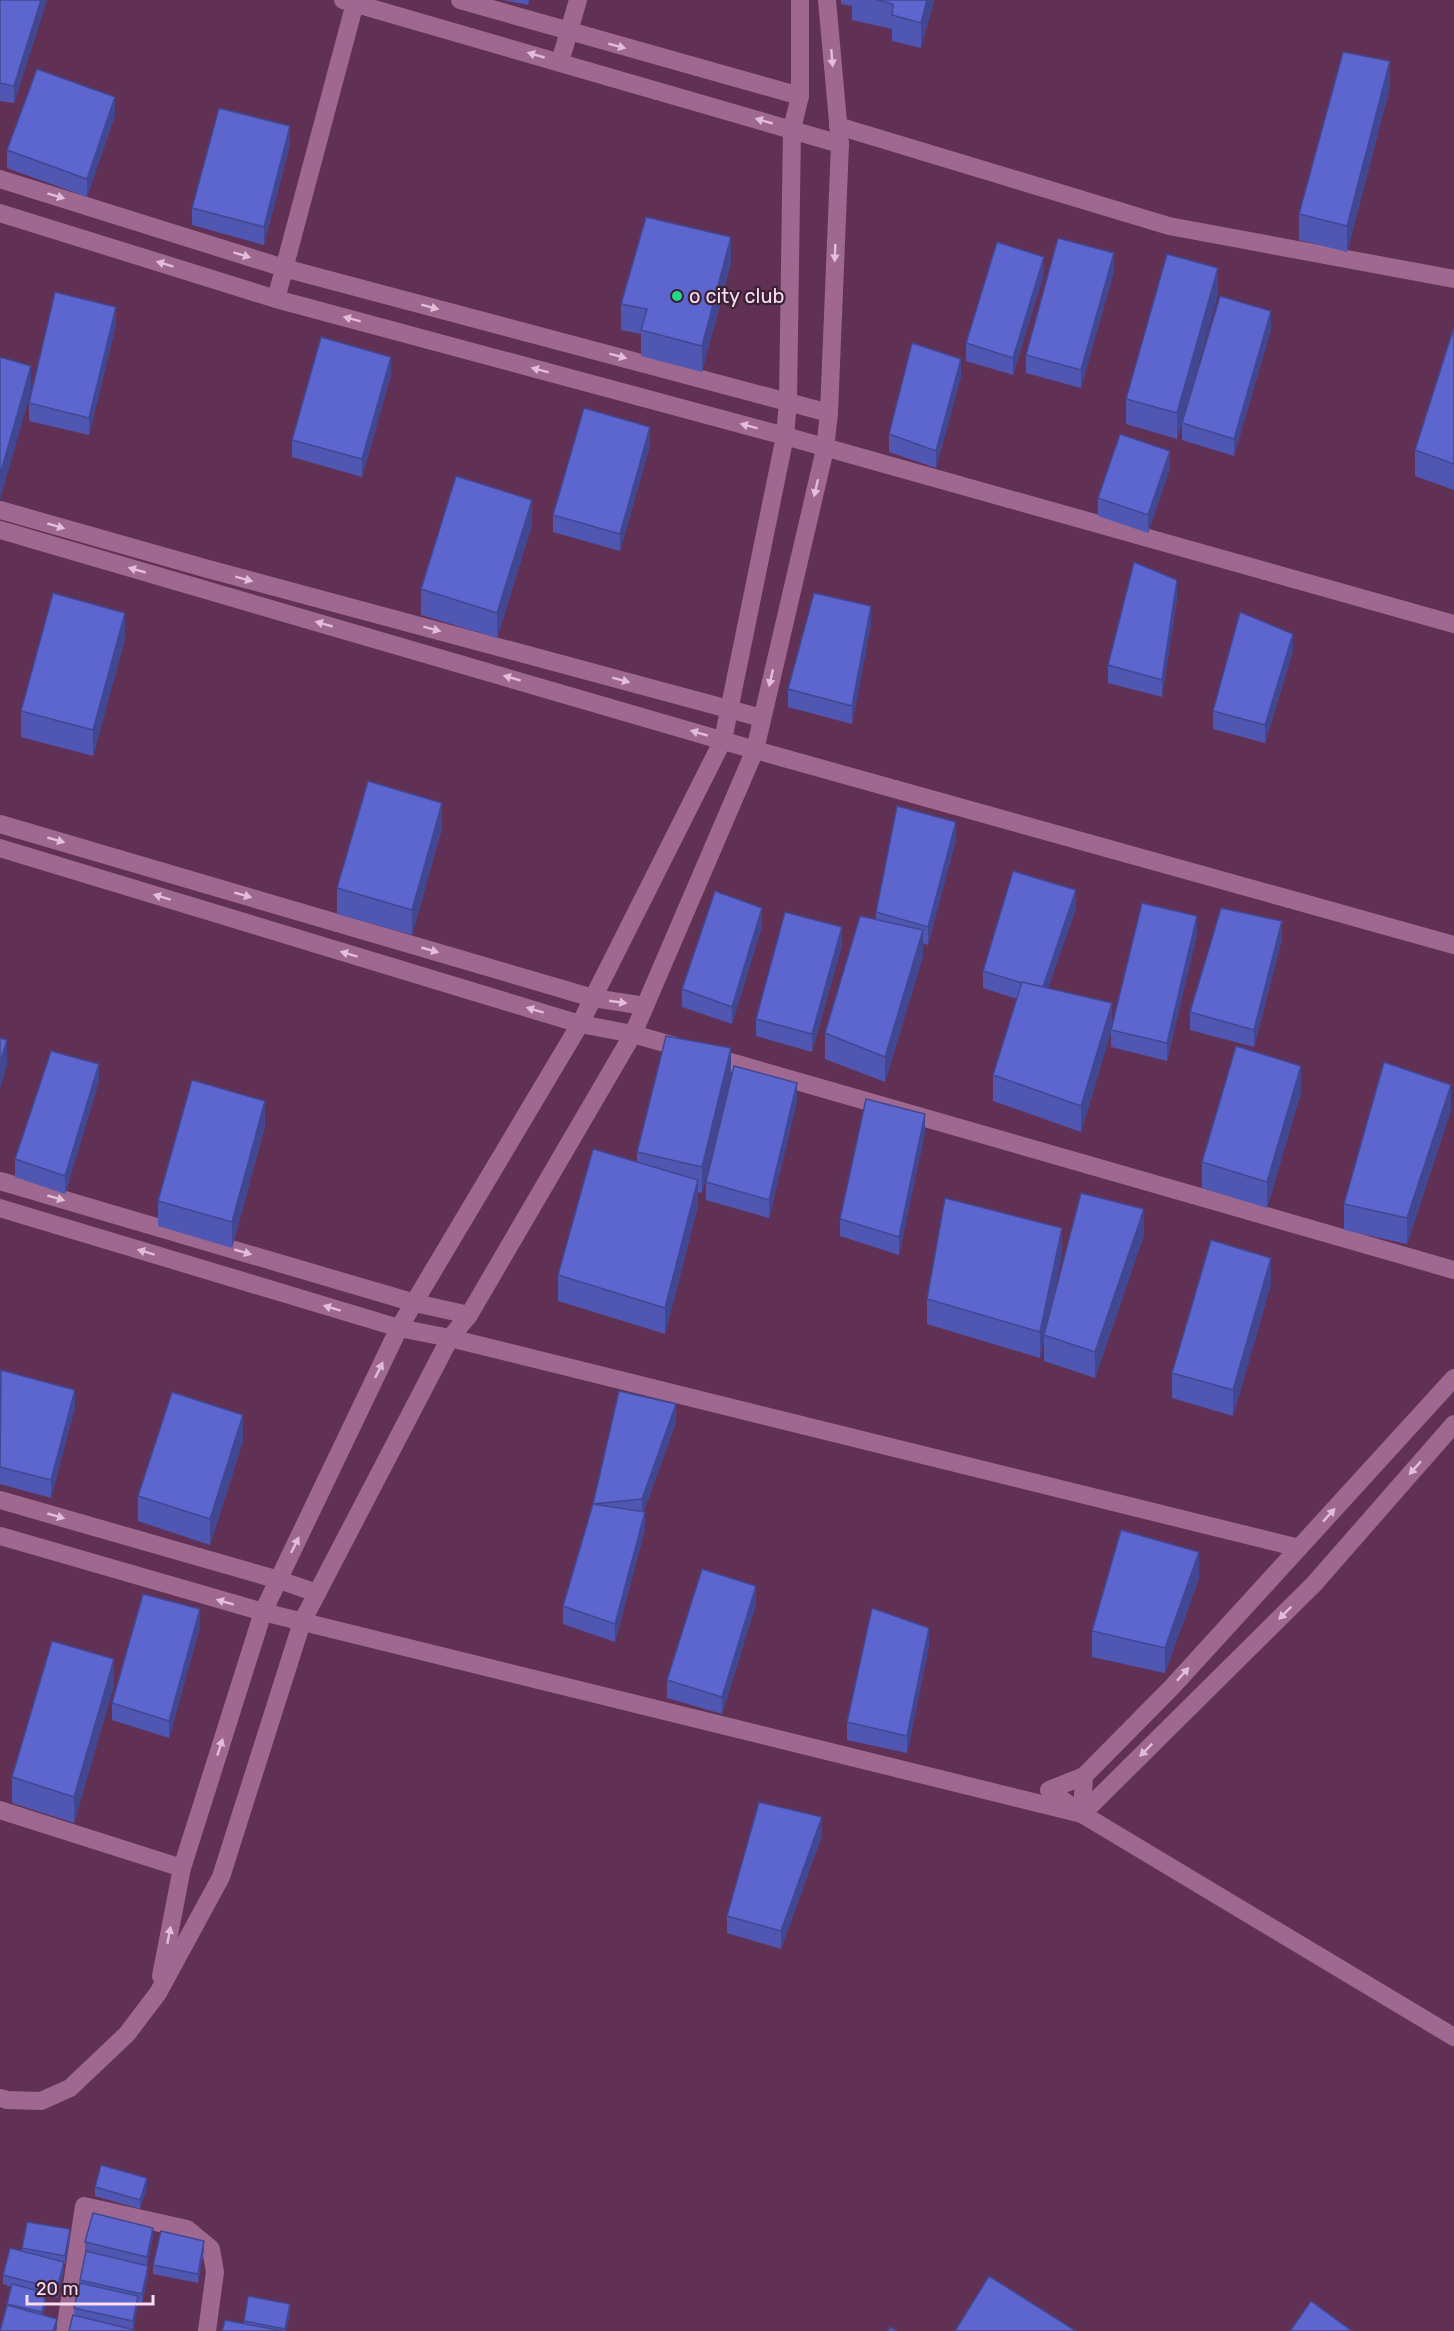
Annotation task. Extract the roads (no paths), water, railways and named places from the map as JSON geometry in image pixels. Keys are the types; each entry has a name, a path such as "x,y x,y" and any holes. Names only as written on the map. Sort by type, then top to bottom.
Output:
{"street":[{"path":"460,0 800,96"},
{"path":"560,62 578,0"},
{"path":"158,1993 182,1868 263,1612 399,1328 580,1024 723,740 785,436 788,401 792,129 800,96 800,0"},
{"path":"0,2098 41,2101 70,2088 127,2034 158,1993 221,1877 302,1622 450,1338 469,1315 633,1034 755,750 825,449 839,135 826,0"},
{"path":"276,299 349,2 792,129 839,135 1169,226 1454,279"},
{"path":"0,179 284,268 828,413"},
{"path":"0,213 276,299 785,436 1454,624"},
{"path":"0,510 208,569 762,718"},
{"path":"0,530 755,750 1454,945"},
{"path":"0,824 593,998 645,1006"},
{"path":"0,848 580,1024 633,1034 1454,1270"},
{"path":"0,1181 415,1303 469,1315"},
{"path":"0,1208 399,1328 450,1338 1299,1548"},
{"path":"1454,1378 1172,1687 1084,1776 1049,1790 1082,1814 1454,2037"},
{"path":"1082,1814 1314,1584 1454,1424"},
{"path":"0,1500 317,1593"},
{"path":"0,1536 263,1612 1082,1814"},
{"path":"1082,1814 1084,1776"},
{"path":"0,1810 182,1868"},
{"path":"65,2331 84,2206 187,2229 211,2249 215,2272 207,2331"}],"place":[{"name":"o city club","path":"677,296"}]}
